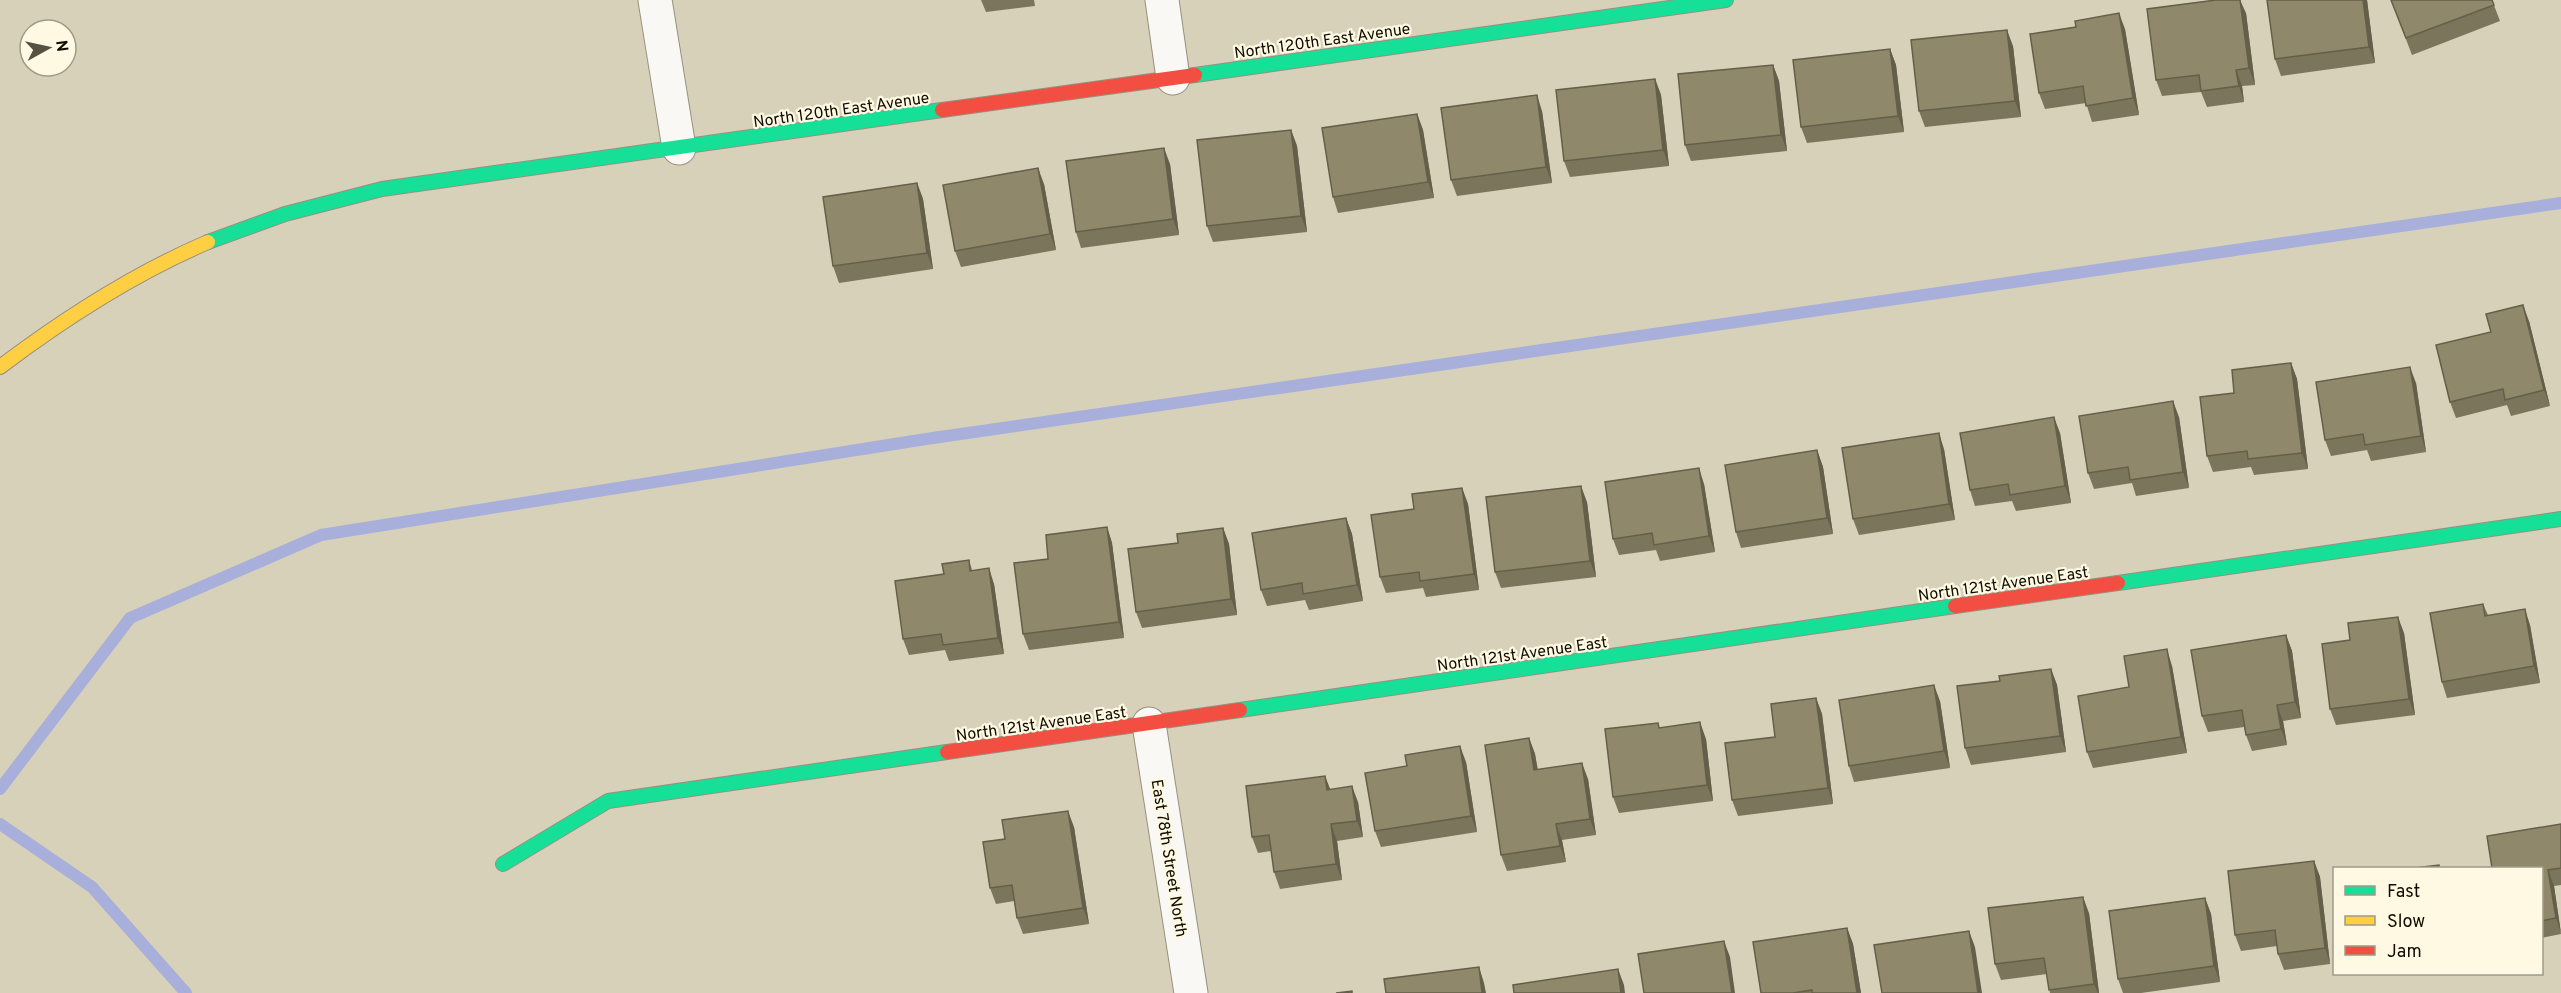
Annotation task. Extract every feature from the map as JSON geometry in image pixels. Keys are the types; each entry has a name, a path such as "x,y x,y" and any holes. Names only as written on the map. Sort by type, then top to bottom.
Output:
{"street":[{"path":"655,0 679,148"},
{"path":"1162,0 1173,78"},
{"name":"North 120th East Avenue","path":"0,367 37,338 100,296 228,233 292,211 382,189 1726,0"},
{"name":"North 121st Avenue East","path":"502,864 609,801 2561,519"},
{"name":"East 78th Street North","path":"1149,724 1191,993"}],"building":[{"path":"2216,0 2240,0 2249,68 2236,70 2239,86 2201,91 2199,75 2156,80 2147,9"},
{"path":"2267,0 2363,0 2369,47 2275,59"},
{"path":"2391,0 2492,0 2494,5 2406,38"},
{"path":"2119,13 2133,98 2086,106 2083,86 2039,93 2030,34 2076,27 2075,21"},
{"path":"2007,30 2015,101 1919,111 1911,40"},
{"path":"1890,49 1898,116 1801,127 1793,60"},
{"path":"1773,65 1781,135 1685,145 1678,74"},
{"path":"1655,79 1663,150 1564,161 1556,90"},
{"path":"1537,95 1546,167 1451,180 1441,108"},
{"path":"1417,114 1428,182 1333,197 1322,128"},
{"path":"1291,130 1301,216 1207,226 1197,140"},
{"path":"1164,148 1173,219 1076,232 1066,161"},
{"path":"1038,168 1050,234 955,251 943,185"},
{"path":"917,183 927,253 833,266 823,197"},
{"path":"2523,305 2544,390 2505,400 2503,389 2450,402 2436,345 2491,332 2486,314"},
{"path":"2291,363 2302,453 2248,459 2247,451 2207,456 2200,397 2234,393 2232,370"},
{"path":"2410,367 2421,436 2365,445 2363,434 2325,440 2316,382"},
{"path":"2173,401 2183,472 2130,480 2128,467 2088,473 2079,416"},
{"path":"2054,417 2065,486 2010,495 2008,484 1970,490 1960,433"},
{"path":"1939,433 1949,504 1853,519 1842,448"},
{"path":"1817,450 1827,518 1736,532 1725,465"},
{"path":"1699,468 1709,536 1654,545 1652,533 1613,539 1605,482"},
{"path":"1581,486 1590,561 1495,572 1486,497"},
{"path":"1462,488 1474,574 1420,581 1419,572 1380,577 1371,515 1414,509 1412,494"},
{"path":"1346,518 1357,585 1303,594 1302,583 1261,590 1252,533"},
{"path":"1107,527 1119,622 1023,634 1014,563 1048,559 1046,535"},
{"path":"1223,528 1231,599 1136,612 1128,549 1178,543 1177,534"},
{"path":"969,560 970,571 989,568 998,638 943,645 941,634 903,639 895,581 944,574 942,564"},
{"path":"2483,604 2485,616 2525,609 2534,666 2442,682 2430,613"},
{"path":"2398,617 2409,699 2330,709 2322,644 2350,640 2348,623"},
{"path":"2286,635 2295,702 2277,705 2281,729 2246,735 2242,710 2202,716 2191,650"},
{"path":"2167,649 2181,737 2087,752 2078,696 2129,687 2124,656"},
{"path":"2051,669 2060,736 1965,748 1957,686 2000,681 1999,676"},
{"path":"1934,685 1944,751 1849,766 1839,700"},
{"path":"1816,698 1828,788 1732,800 1725,743 1775,737 1771,704"},
{"path":"1700,722 1707,785 1613,797 1605,729 1658,723 1659,728"},
{"path":"1529,738 1534,770 1582,763 1590,819 1556,824 1560,846 1501,855 1485,745"},
{"path":"1460,746 1471,816 1375,831 1365,773 1407,766 1405,755"},
{"path":"1325,776 1327,790 1352,786 1357,821 1331,824 1336,864 1274,872 1269,835 1252,837 1246,786"},
{"path":"1068,811 1083,908 1017,918 1012,885 990,888 983,842 1005,839 1002,820"},
{"path":"2561,824 2561,868 2548,870 2556,918 2543,921 2543,867 2492,867 2487,836"},
{"path":"2314,861 2325,948 2278,954 2275,930 2235,935 2228,871"},
{"path":"2083,897 2094,984 2049,990 2044,958 1995,964 1988,908"},
{"path":"2205,898 2214,966 2118,979 2109,911"},
{"path":"1847,928 1857,993 1812,993 1812,990 1793,993 1761,993 1753,942"},
{"path":"1969,931 1978,993 1882,993 1874,945"},
{"path":"1724,941 1732,993 1644,993 1638,954"},
{"path":"1479,967 1482,993 1386,993 1384,979"},
{"path":"1618,969 1621,993 1514,993 1513,985"}],"waterway":[{"path":"0,789 130,618 321,535 926,439 2561,203"},
{"path":"0,824 92,887 186,993"}],"traffic: fast":[{"path":"1195,75 1726,0"},
{"path":"208,242 285,214 382,189 942,110"},
{"path":"2118,583 2561,519"},
{"path":"1240,710 1955,606"},
{"path":"503,864 608,801 947,752"}],"traffic: slow":[{"path":"0,367 49,331 100,298 153,268 208,242"}],"traffic: jam":[{"path":"942,110 1195,75"},
{"path":"1955,606 2118,583"},
{"path":"947,752 1240,710"}]}
